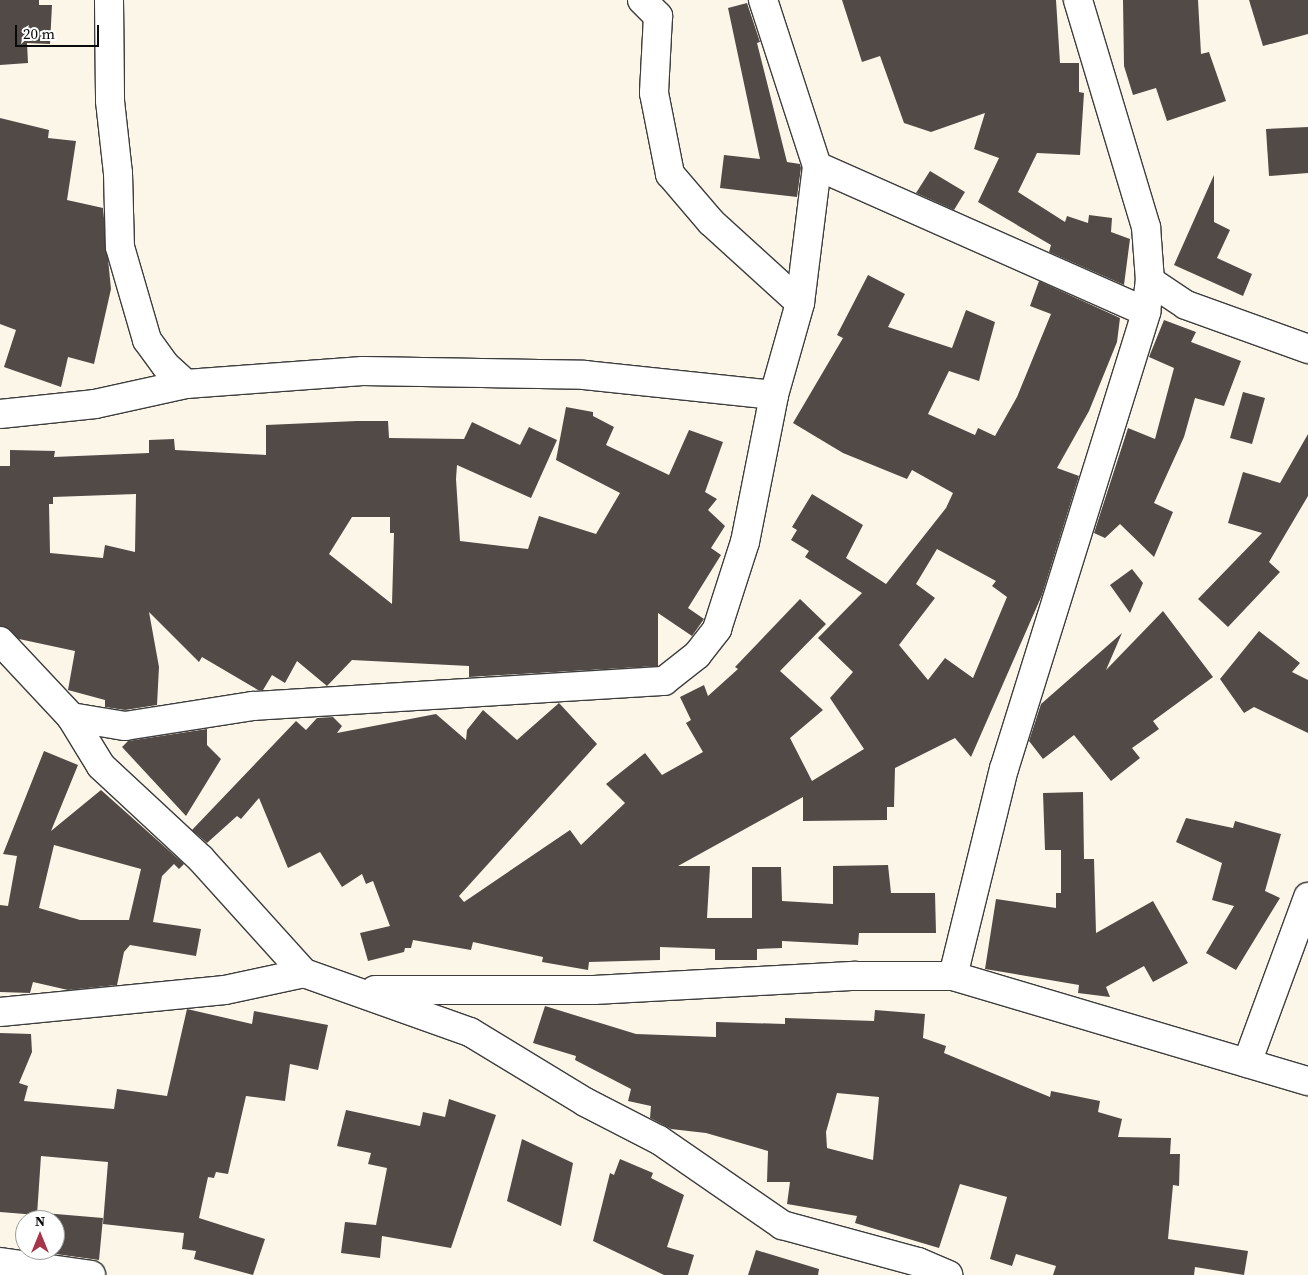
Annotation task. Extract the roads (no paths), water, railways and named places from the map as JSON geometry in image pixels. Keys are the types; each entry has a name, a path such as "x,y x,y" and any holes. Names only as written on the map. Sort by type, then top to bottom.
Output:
{"street":[{"path":"108,0 110,101 118,173 120,247 147,340 166,366 186,384"},
{"path":"642,0 658,16 654,93 670,174 711,222 800,304"},
{"path":"71,717 125,726 253,706 664,681 697,655 717,629 745,542 774,395 800,304 817,166 762,0"},
{"path":"953,976 1004,769 1146,312 1150,281 1146,227 1078,0"},
{"path":"817,166 1146,312"},
{"path":"1150,281 1186,305 1308,349"},
{"path":"0,414 95,404 186,384 363,371 584,375 774,395"},
{"path":"0,641 71,717 101,766 201,859 304,973"},
{"path":"1247,1063 1308,897"},
{"path":"0,1012 225,990 304,973 356,989 470,1032 585,1102 659,1140 782,1225 918,1262 948,1275"},
{"path":"356,989 594,990 836,977 953,976 1308,1082"},
{"path":"0,1262 91,1275"}]}
